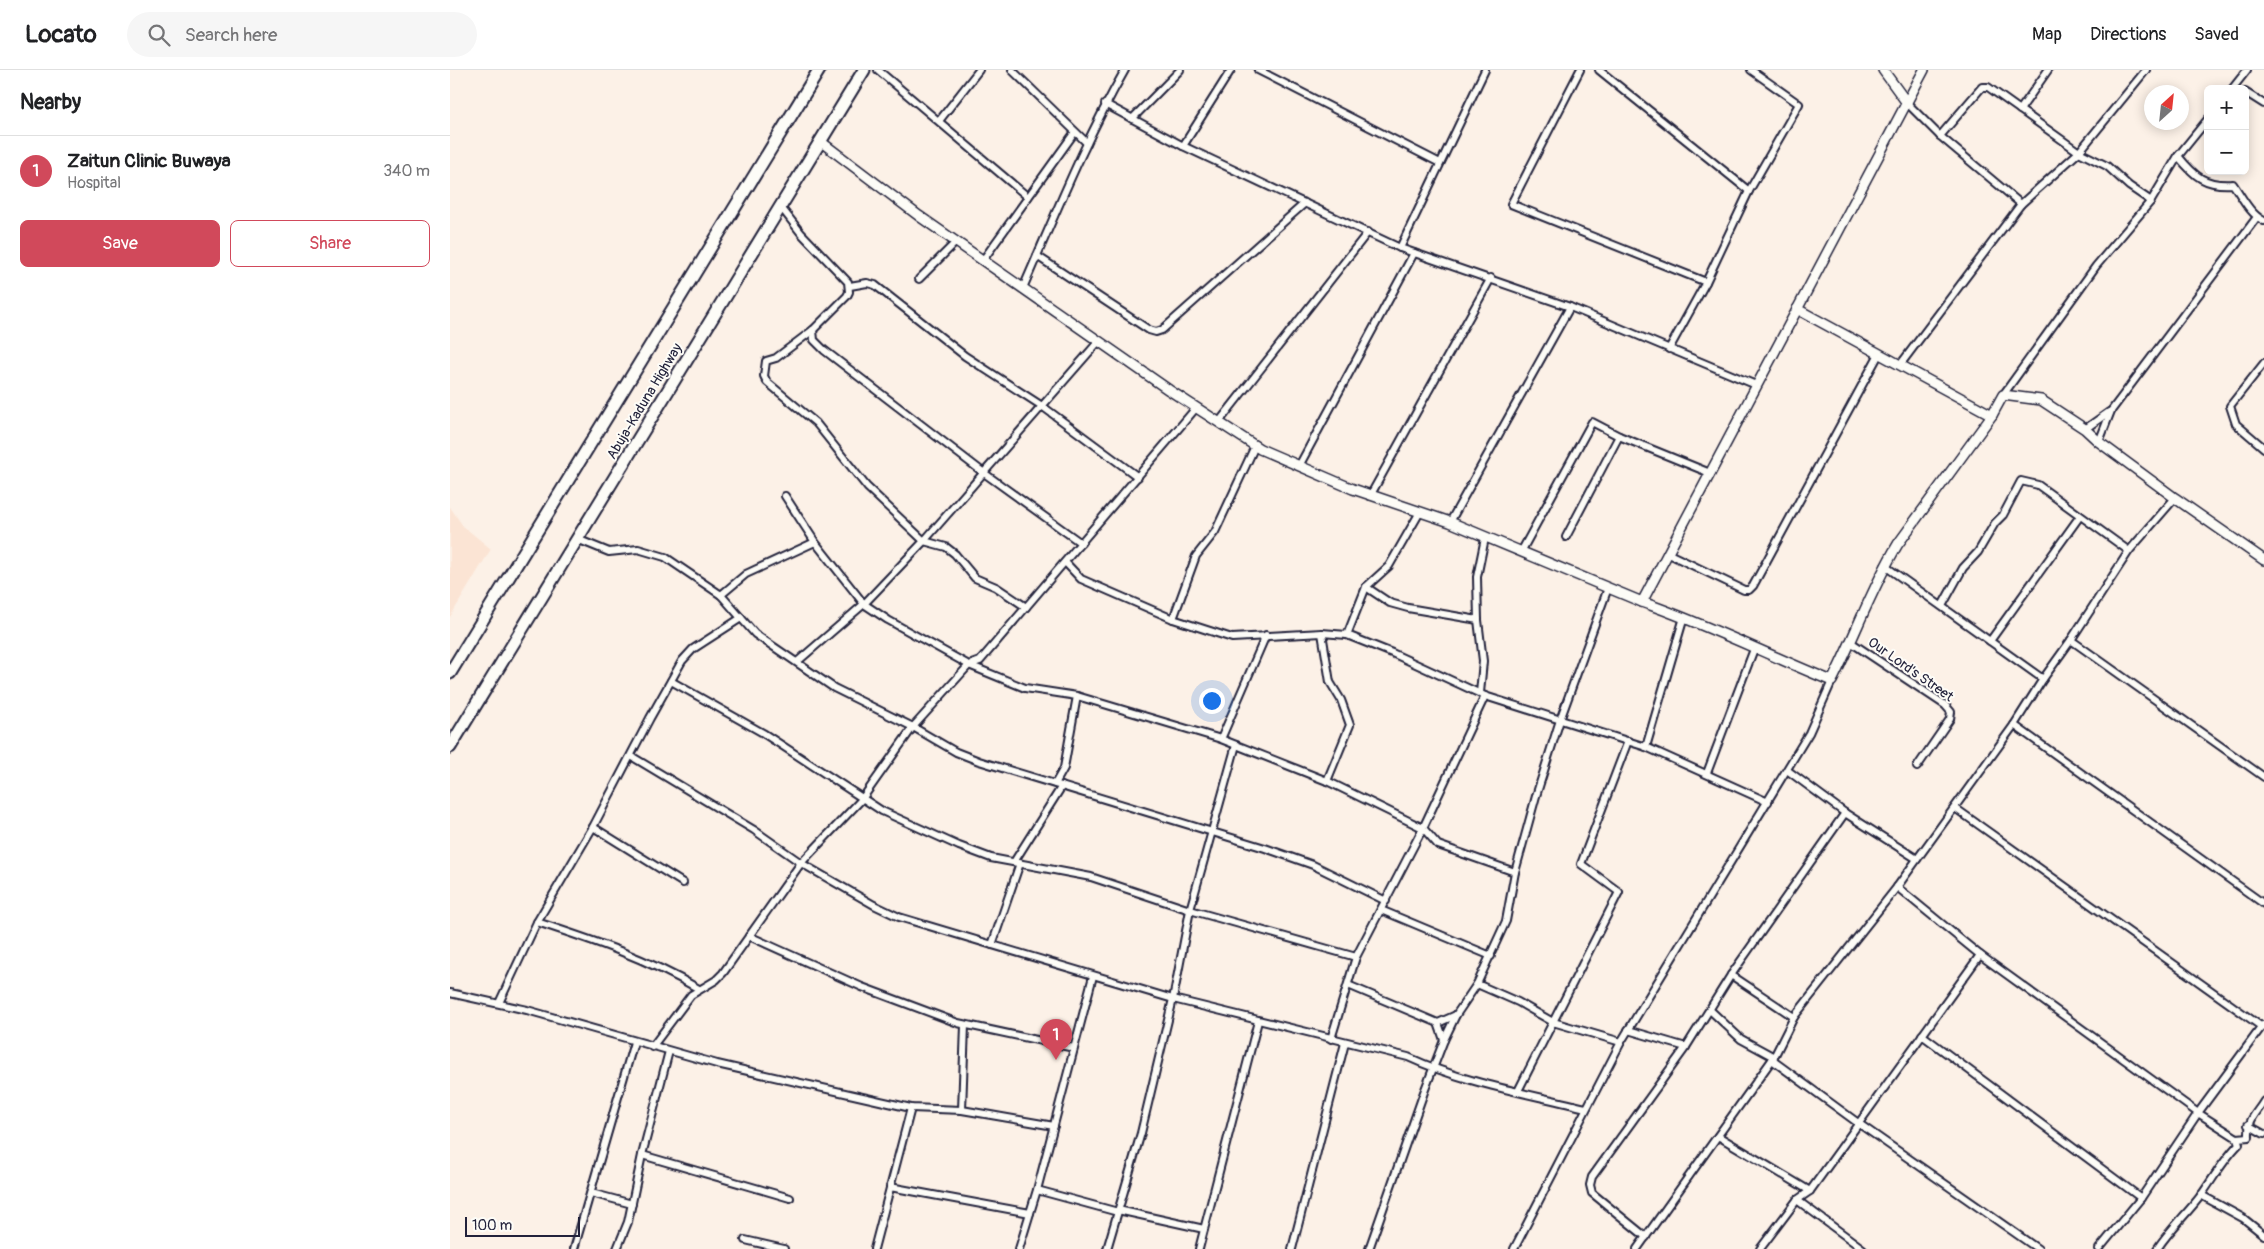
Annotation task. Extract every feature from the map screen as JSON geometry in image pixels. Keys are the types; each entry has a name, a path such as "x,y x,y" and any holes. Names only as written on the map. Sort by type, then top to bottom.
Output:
{"highway":[{"name":"Abuja-Kaduna Highway","path":"450,673 819,70"},
{"name":"Abuja-Kaduna Highway","path":"450,746 864,70"}],"street":[{"path":"878,70 1028,197"},
{"path":"940,121 979,70"},
{"path":"1012,70 1087,143"},
{"path":"1023,288 1105,104 1125,70"},
{"path":"1132,119 1180,70"},
{"path":"1183,146 1232,70"},
{"path":"1258,70 1440,162"},
{"path":"1400,248 1485,70"},
{"path":"1580,70 1512,204 1706,282"},
{"path":"1599,70 1748,190"},
{"path":"1669,349 1706,282 1748,190 1799,104 1751,70"},
{"path":"1883,70 1907,103 1940,136 2021,204"},
{"path":"1642,602 1924,70"},
{"path":"2020,110 2048,70"},
{"path":"1900,365 2021,204 2079,152 2146,70"},
{"path":"2238,85 2247,70"},
{"path":"1940,136 1982,87 1988,87 2079,152 2107,166 2129,186 2151,201"},
{"path":"2249,95 2264,104"},
{"path":"1105,104 1183,146 1400,248 1570,307 1756,385"},
{"path":"1514,1249 1621,1042 1809,733 1832,681 1852,643 1885,566 1898,544 1992,415 2003,395 2096,266 2151,201 2178,156 2204,124"},
{"path":"983,260 1075,132"},
{"path":"820,141 956,242 1196,408 1255,446 1370,496 1450,522 1642,602 1684,616 1754,649 1832,681"},
{"path":"2178,156 2194,176 2217,185 2234,184 2257,217 2264,220"},
{"path":"1037,256 1149,330 1156,332 1162,330 1304,203"},
{"path":"780,206 801,233 850,286 847,296 813,330 776,358 766,361 764,376 767,382 816,424 867,487 924,541 946,547 956,554 975,578 996,587 1026,607"},
{"path":"2085,429 2110,411 2257,217"},
{"path":"1219,422 1368,232"},
{"path":"919,278 956,242"},
{"path":"1298,466 1414,253"},
{"path":"1370,496 1491,278"},
{"path":"850,286 866,282 875,285 965,356 1042,406 1138,477"},
{"path":"1450,522 1570,307"},
{"path":"1797,309 1992,415"},
{"path":"813,330 814,340 824,350 984,473 1081,543"},
{"path":"797,662 864,604 924,541 1099,341"},
{"path":"1667,553 1744,590 1749,590 1753,586 1879,354"},
{"path":"2264,363 2230,406 2236,424 2264,448"},
{"path":"2003,395 2042,400 2085,429 2099,442 2175,498 2264,560"},
{"path":"652,1047 691,995 716,980 723,973 801,863 862,799 913,727 970,665 980,661 1196,408"},
{"path":"2099,442 2110,411"},
{"path":"1521,552 1592,422 1618,436 1710,473"},
{"path":"1566,537 1618,436"},
{"path":"1173,618 1196,556 1215,532 1255,446"},
{"path":"1942,606 1963,568 1978,552 1995,523 2003,515 2021,481 2038,485 2130,551"},
{"path":"785,496 815,542 864,604 888,620 970,665 1026,688 1077,696 1236,744 1327,781 1423,828 1438,845 1515,872"},
{"path":"1637,1249 1773,1058 1794,1017 1897,887 1955,808 2014,725 2042,679 2072,640 2130,551 2175,498"},
{"path":"1347,635 1366,588 1389,566 1420,512"},
{"path":"1990,641 2080,516"},
{"path":"1330,1039 1356,957 1423,828 1482,695 1483,661 1478,620 1477,577 1485,538"},
{"path":"577,539 609,552 638,549 665,557 721,595 755,634 834,688 913,727 956,752 979,761 1265,848 1313,865 1386,900"},
{"path":"721,595 746,574 815,542"},
{"path":"1065,562 1081,579 1173,618 1232,638 1322,633 1347,635 1392,653 1482,695 1646,747 1768,802"},
{"path":"1885,566 2042,679"},
{"path":"1366,588 1390,603 1478,620"},
{"path":"1369,1249 1444,1040 1456,1016 1477,984 1506,921 1515,872 1560,720 1608,588"},
{"path":"1646,747 1684,616"},
{"path":"499,1003 537,922 594,827 630,756 686,655 740,618"},
{"path":"1322,633 1330,682 1341,700 1350,726 1327,781"},
{"path":"1221,739 1266,635"},
{"path":"2072,640 2264,777"},
{"name":"Our Lord’s Street","path":"1852,643 1945,705 1951,712 1950,719 1917,767"},
{"path":"1707,773 1754,649"},
{"path":"671,681 763,733 882,811 959,846 991,858 1090,877 1190,910 1356,957"},
{"path":"992,945 1017,863 1059,785 1064,768 1077,696"},
{"path":"2014,725 2264,904"},
{"path":"1518,1091 1619,892 1581,864 1628,741"},
{"path":"1107,1249 1141,1133 1173,998 1190,910 1210,832 1236,744"},
{"path":"630,756 754,830 801,863 874,905 899,917 1093,976 1258,1021 1408,1057 1433,1069 1477,1082 1586,1108"},
{"path":"1787,770 1845,813 1917,858"},
{"path":"1955,808 2263,1025 2198,1114 2142,1198 2099,1249"},
{"path":"1646,1237 1592,1193 1590,1185 1592,1177 1686,1047 1731,975 1845,813"},
{"path":"594,827 684,883"},
{"path":"1897,887 1980,955 2198,1114 2237,1138 2249,1137 2248,1125 2264,1101"},
{"path":"1381,910 1491,956"},
{"path":"537,922 619,949 675,975 699,989"},
{"path":"749,936 862,987 965,1025 1074,1048"},
{"path":"1760,1249 1797,1200 1810,1191 1980,955"},
{"path":"1731,975 1794,1017"},
{"path":"1019,1249 1037,1190 1093,976"},
{"path":"1477,984 1518,1002 1554,1022 1621,1042"},
{"path":"1348,985 1438,1023 1456,1016"},
{"path":"450,993 499,1003 717,1064 911,1108 962,1110 1054,1126"},
{"path":"1710,1010 1741,1039 1773,1058 1858,1123 2038,1249"},
{"path":"1199,1249 1258,1021"},
{"path":"1438,1023 1444,1040"},
{"path":"962,1110 965,1025"},
{"path":"1628,1030 1686,1047"},
{"path":"1922,1034 2142,1198"},
{"path":"574,1249 634,1042"},
{"path":"1292,1249 1345,1042"},
{"path":"617,1249 632,1204 642,1155 669,1051"},
{"path":"874,1249 911,1108"},
{"path":"2248,1125 2264,1134"},
{"path":"1718,1136 1810,1191"},
{"path":"2157,1249 2170,1229 2201,1195 2231,1151 2239,1144 2237,1138"},
{"path":"642,1155 790,1198"},
{"path":"890,1187 1030,1213"},
{"path":"1037,1190 1118,1211 1204,1229"},
{"path":"591,1193 632,1204"},
{"path":"2201,1195 2243,1218 2264,1235"},
{"path":"1797,1200 1863,1249"},
{"path":"745,1240 784,1249"}],"shaded area":[{"path":"450,507 463,526 491,549 450,617"}],"place":[{"name":"Zaitun Clinic Buwaya","path":"1056,1060"}]}
